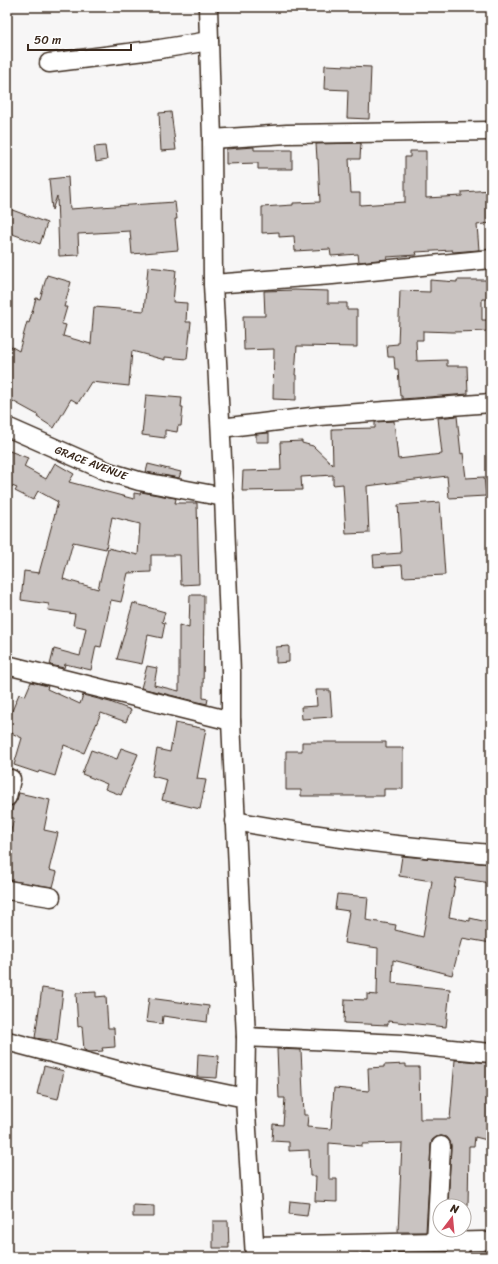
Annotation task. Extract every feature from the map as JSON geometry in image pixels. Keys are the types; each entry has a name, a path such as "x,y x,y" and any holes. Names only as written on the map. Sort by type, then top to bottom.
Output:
{"street":[{"path":"208,7 212,139 213,284 221,428 231,672 231,721 235,821 246,1037 245,1098 255,1252 436,1242 460,1249 483,1240"},
{"path":"49,63 160,49 209,41"},
{"path":"212,139 286,134 491,131"},
{"path":"213,284 332,275 491,259"},
{"path":"221,428 319,416 491,403"},
{"name":"GRACE AVENUE","path":"7,427 110,472 139,481 224,497"},
{"path":"7,665 231,721"},
{"path":"7,797 11,779"},
{"path":"235,821 297,832 443,850 491,854"},
{"path":"7,890 50,897"},
{"path":"246,1037 402,1044 491,1054"},
{"path":"7,1041 139,1076 245,1098"},
{"path":"436,1242 440,1146"}],"building":[{"path":"325,65 371,67 369,119 347,118 348,90 324,89"},
{"path":"171,112 176,150 161,151 159,113"},
{"path":"361,143 360,159 349,159 351,193 360,193 360,205 405,202 405,157 410,157 410,151 426,151 426,198 462,196 462,192 491,190 491,223 477,225 479,250 416,252 417,255 387,257 387,259 359,262 358,254 331,256 330,249 295,251 294,236 279,237 279,232 262,233 262,207 293,205 293,203 320,202 316,144"},
{"path":"105,146 107,160 96,162 94,147"},
{"path":"254,147 254,150 292,150 292,169 258,169 258,163 226,164 226,149"},
{"path":"68,177 70,209 175,202 178,250 132,254 130,231 78,234 79,255 59,256 57,196 52,210 49,179"},
{"path":"7,208 47,223 40,244 7,232"},
{"path":"148,267 176,270 173,302 187,303 186,322 191,322 187,359 165,357 165,360 132,351 129,386 91,382 78,403 71,399 54,428 37,417 38,415 7,398 7,344 19,351 27,322 29,323 36,298 40,299 47,275 71,282 64,307 67,307 62,324 66,325 63,336 91,344 94,307 144,311"},
{"path":"430,280 457,282 457,280 491,280 491,299 482,299 482,320 491,320 491,331 423,331 423,340 416,340 417,361 447,360 447,366 467,366 468,394 402,399 402,396 400,396 398,369 395,369 394,357 388,357 387,345 398,344 400,291 430,292"},
{"path":"264,291 328,291 328,303 347,303 347,310 357,310 357,347 297,346 295,375 296,400 273,399 274,349 244,350 243,316 265,316"},
{"path":"146,395 182,398 181,407 183,407 181,426 178,426 177,432 165,430 165,438 142,435"},
{"path":"457,416 461,454 463,453 466,478 484,477 486,496 449,498 447,476 367,486 369,533 346,534 343,484 333,485 333,475 301,477 302,490 242,491 243,471 281,470 280,442 302,441 302,443 313,446 333,465 332,429 375,428 375,422 394,421 398,459 442,454 438,418"},
{"path":"269,433 269,442 256,442 256,434"},
{"path":"7,450 28,458 24,467 46,479 55,463 74,474 69,482 134,499 134,493 140,494 141,492 175,498 175,503 197,503 199,584 181,585 180,555 151,555 151,572 128,573 121,602 111,600 101,647 96,646 91,670 65,664 64,668 50,665 54,649 80,656 86,628 73,625 75,614 48,610 49,604 21,600 24,571 39,573 58,502 38,491 33,500 15,491 17,488 7,484","holes":["112,517 140,524 138,555 108,548 98,589 63,579 73,542 106,549"]},
{"path":"148,464 181,472 179,478 146,472"},
{"path":"440,502 445,575 403,577 402,565 374,567 373,555 401,553 398,505"},
{"path":"190,595 204,595 203,698 208,699 207,704 141,688 147,666 157,668 154,685 179,691 179,625 189,628"},
{"path":"133,603 165,612 162,622 165,623 162,638 148,635 142,664 117,659"},
{"path":"289,646 289,662 276,663 276,647"},
{"path":"31,682 48,686 47,689 80,704 83,695 110,702 131,710 126,722 101,713 84,753 64,745 55,776 39,771 38,773 14,765 22,738 7,731 7,723 19,694 25,696"},
{"path":"316,690 330,690 332,717 302,719 301,707 317,706"},
{"path":"175,723 206,729 197,779 206,780 200,809 162,800 167,780 152,776 157,749 170,752"},
{"path":"302,742 386,742 386,748 403,748 403,789 384,789 384,796 301,796 301,790 286,790 286,751 302,751"},
{"path":"121,748 138,754 121,795 105,789 107,784 82,774 91,750 117,759"},
{"path":"19,793 50,800 44,830 58,833 49,870 57,872 53,887 7,880 7,848 14,818 10,818 13,806"},
{"path":"402,856 491,864 491,883 456,878 449,917 470,921 470,918 491,923 491,943 462,938 452,975 393,960 392,983 450,989 446,1027 388,1021 388,1025 344,1023 345,999 367,1000 367,994 377,995 378,948 344,943 349,911 335,909 337,894 368,897 366,920 396,925 395,930 423,937 432,881 399,876"},
{"path":"42,988 63,991 57,1041 35,1038"},
{"path":"96,992 96,997 106,996 108,1028 114,1028 115,1047 102,1048 103,1051 90,1052 84,1050 82,1026 78,1027 76,993"},
{"path":"149,998 209,1006 207,1022 163,1016 162,1024 146,1022"},
{"path":"277,1049 301,1050 304,1115 308,1115 307,1127 331,1129 334,1088 369,1091 368,1068 384,1067 384,1065 406,1064 406,1067 419,1067 420,1119 450,1119 455,1060 491,1063 491,1141 475,1137 474,1146 469,1146 468,1198 448,1198 450,1141 447,1137 441,1136 432,1140 426,1232 398,1232 402,1143 362,1144 362,1146 329,1143 329,1179 337,1179 337,1202 315,1201 316,1176 310,1176 309,1150 289,1151 289,1142 272,1141 273,1124 283,1125 285,1098 279,1098"},
{"path":"198,1054 219,1056 217,1078 197,1077"},
{"path":"44,1066 64,1071 58,1099 37,1094"},
{"path":"290,1201 309,1203 307,1216 289,1214"},
{"path":"133,1205 154,1206 154,1217 133,1217"},
{"path":"213,1221 228,1221 229,1248 213,1248"}]}
